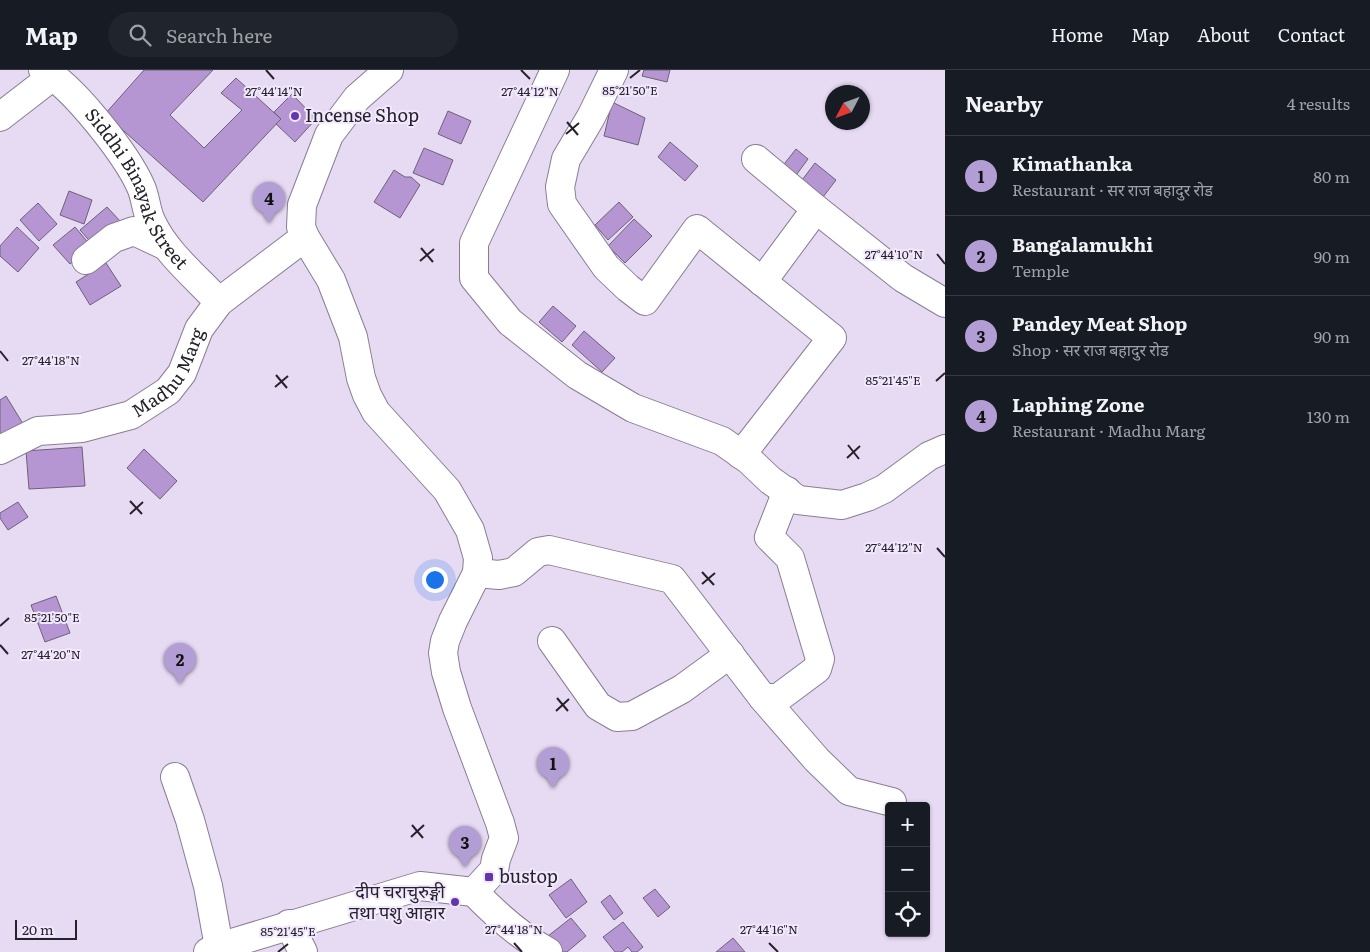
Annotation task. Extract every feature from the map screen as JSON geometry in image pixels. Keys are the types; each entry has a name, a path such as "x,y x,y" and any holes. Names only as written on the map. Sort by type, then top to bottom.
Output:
{"street":[{"path":"388,70 357,98 328,135 302,205 301,227 331,280 353,337 361,378 376,412 447,490 470,530 478,558 477,573 453,621 445,641 443,653 446,672 457,708 504,838 494,870 474,892"},
{"path":"555,70 474,243 474,278 510,322 577,375 632,408 722,441 798,500 842,505 867,497 884,489 929,456 945,449"},
{"path":"614,70 592,116 566,159 560,187 562,204 606,267 645,301 697,229 832,338 742,455"},
{"name":"Siddhi Binayak Street","path":"0,117 48,73 81,103 116,146 140,186 151,222 166,246 219,302"},
{"path":"756,158 816,210 903,278 945,303"},
{"path":"762,282 816,210"},
{"path":"86,260 114,238 134,231 166,246"},
{"name":"Madhu Marg","path":"0,450 38,431 82,428 131,415 168,391 182,373 200,329 219,302 305,237"},
{"path":"762,698 778,698 817,669 820,659 790,558 769,537 787,492"},
{"path":"477,573 500,575 514,572 538,552 549,550 672,579 762,698 817,760 849,791 892,802"},
{"path":"552,641 598,706 617,717 632,716 682,689 730,654"},
{"path":"175,777 190,820 208,886 213,949 420,886 474,892 496,915 522,936 548,952"},
{"path":"290,924 302,952"}],"building":[{"path":"144,70 213,70 170,115 204,148 242,110 221,93 236,78 281,119 203,202 105,114"},
{"path":"644,70 670,70 667,82 642,76"},
{"name":"Incense Shop","path":"292,94 316,119 295,142 276,124 281,119 274,112"},
{"path":"612,102 645,118 638,145 604,136"},
{"path":"448,111 471,121 461,144 438,134"},
{"path":"670,142 698,166 685,181 658,157"},
{"path":"424,148 453,160 443,185 413,173"},
{"path":"796,149 808,159 794,178 781,168"},
{"path":"815,163 836,180 820,201 799,184"},
{"path":"394,170 405,177 411,177 420,185 400,218 374,202"},
{"path":"69,191 92,200 84,224 60,215"},
{"path":"619,202 633,217 608,240 595,225"},
{"path":"38,203 57,224 39,241 20,220"},
{"path":"107,207 121,222 94,246 80,230"},
{"path":"634,219 652,236 625,263 608,246"},
{"path":"17,227 39,248 18,272 0,256 0,246"},
{"path":"75,227 91,246 70,264 53,245"},
{"path":"106,263 121,286 90,305 76,282"},
{"path":"553,306 576,326 562,342 539,322"},
{"path":"584,331 615,358 602,372 572,345"},
{"path":"6,396 25,427 0,435 0,400"},
{"path":"82,447 85,486 29,489 26,451"},
{"path":"144,449 177,481 160,499 127,468"},
{"path":"18,502 28,517 8,530 0,518 0,513"},
{"path":"56,596 70,633 45,642 31,605"},
{"path":"571,879 587,902 566,918 549,895"},
{"path":"655,889 670,907 658,917 643,898"},
{"path":"610,895 623,913 614,920 601,902"},
{"path":"571,918 586,936 567,952 562,952 548,936"},
{"path":"623,922 643,947 637,952 632,952 628,947 622,952 615,952 603,937"},
{"path":"733,938 745,952 716,952"}],"place":[{"name":"Incense Shop","path":"295,116"},
{"name":"Laphing Zone","path":"269,223"},
{"name":"Bangalamukhi","path":"180,684"},
{"name":"Kimathanka","path":"553,788"},
{"name":"Pandey Meat Shop","path":"465,867"},
{"name":"bustop","path":"489,877"},
{"name":"दीप चराचुरुङ्गी तथा पशु आहार","path":"455,902"}]}
